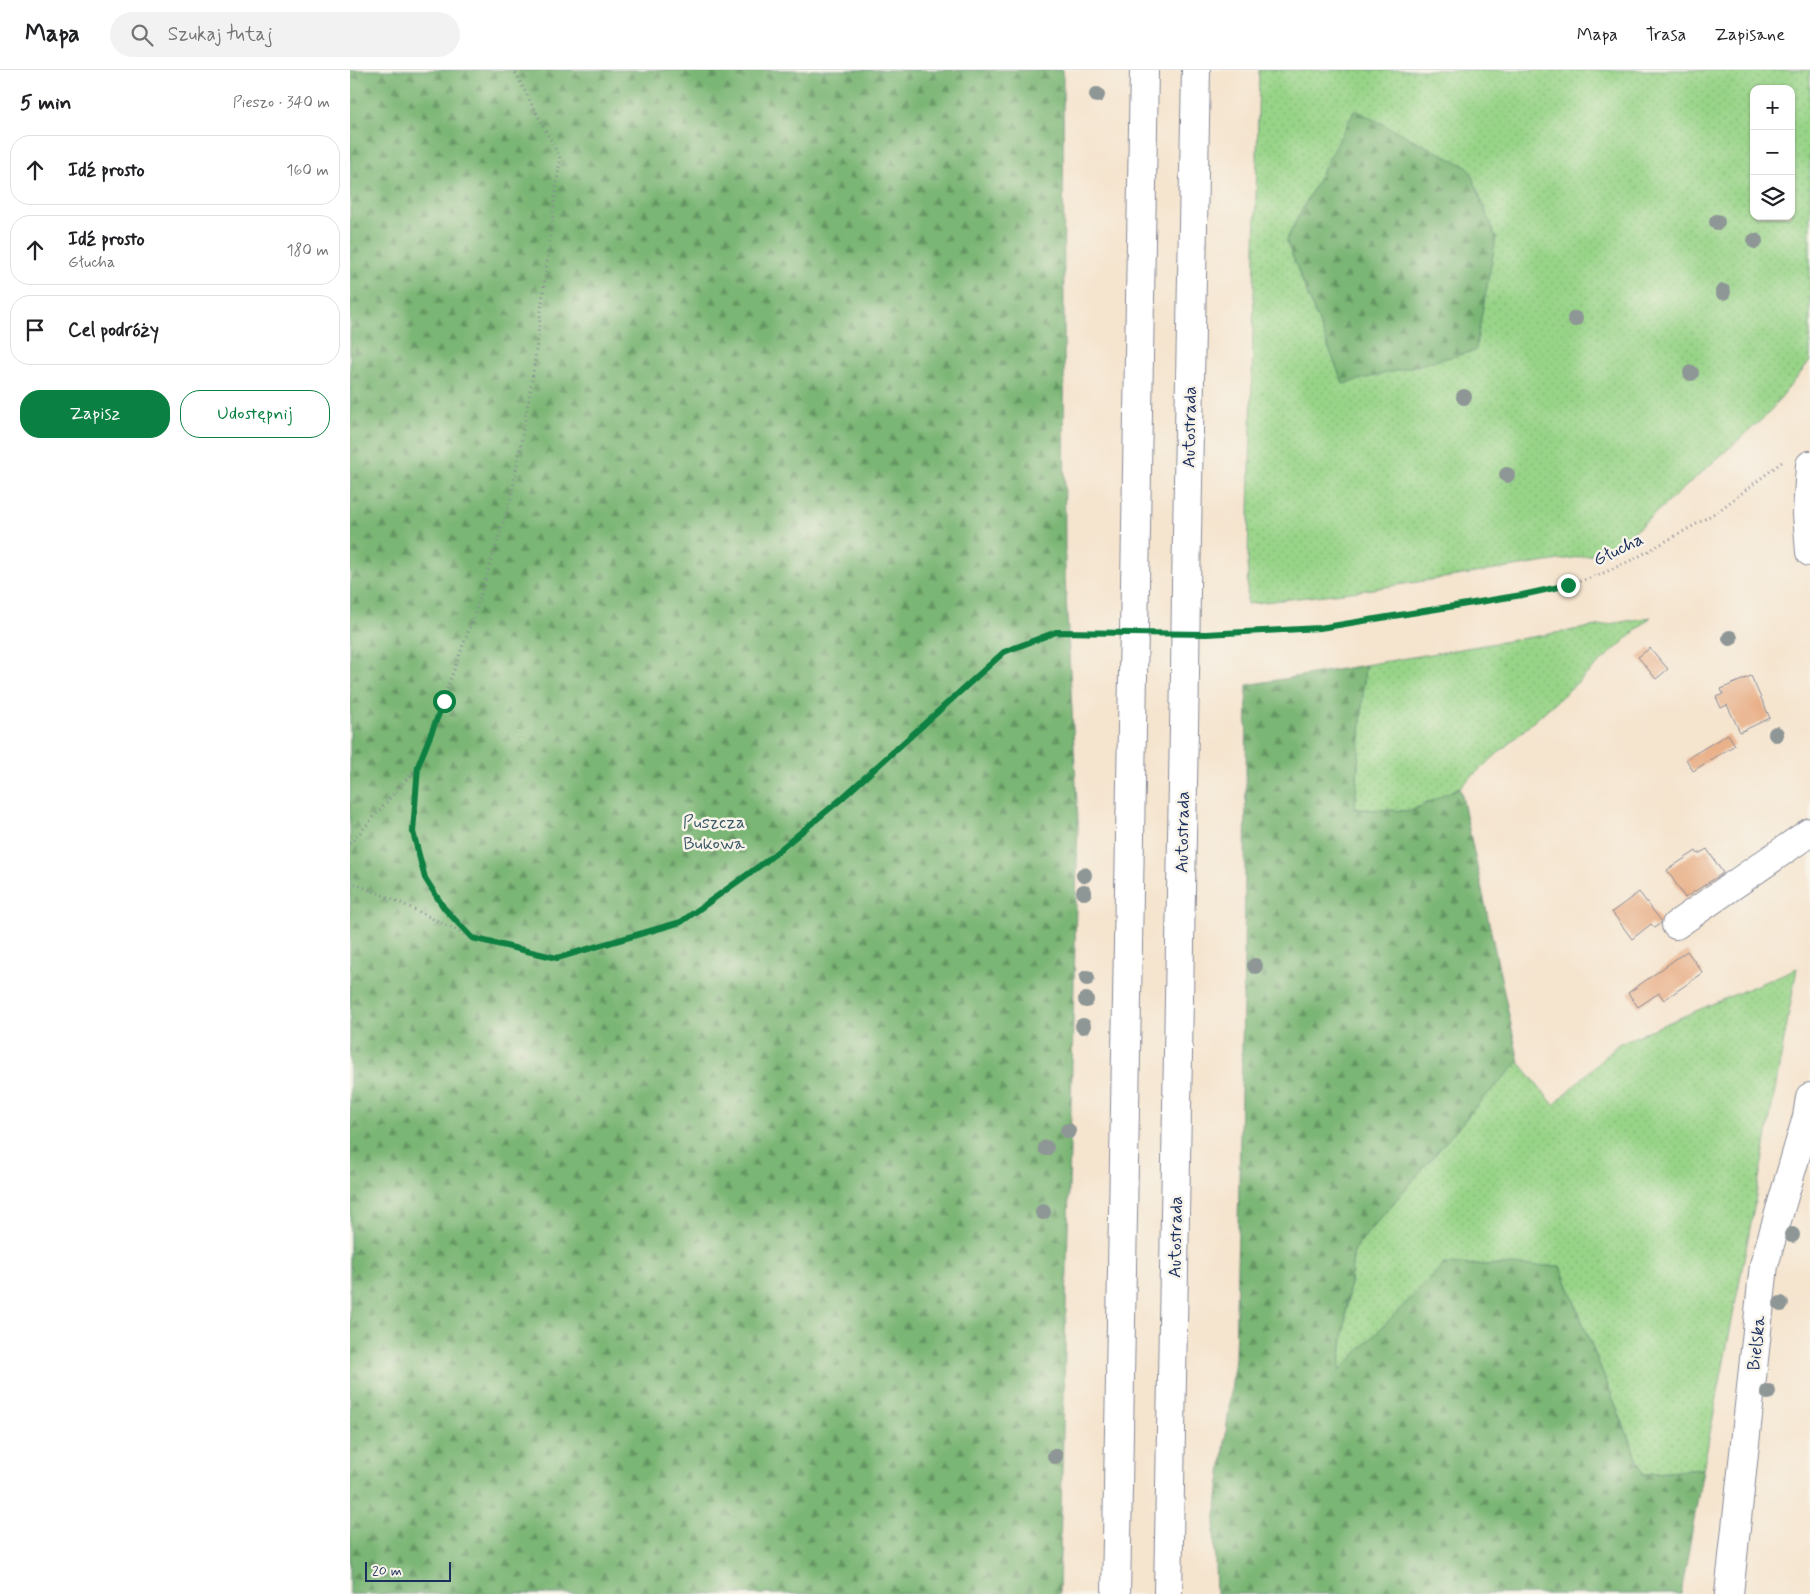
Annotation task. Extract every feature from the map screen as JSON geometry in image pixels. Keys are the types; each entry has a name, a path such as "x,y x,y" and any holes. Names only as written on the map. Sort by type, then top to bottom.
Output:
{"main road":[{"path":"1116,1594 1144,70"},
{"name":"Autostrada","path":"1168,1594 1196,70"},
{"path":"1800,460 1810,552"},
{"path":"1676,925 1810,832"},
{"name":"Bielska","path":"1729,1594 1764,1265 1807,1117 1810,1097"}],"path":[{"path":"472,938 444,908 425,878 413,832 418,766 474,616 511,498 533,374 560,158 514,70"},
{"name":"Głucha","path":"1206,634 1320,628 1522,595 1568,585 1599,575 1636,558 1700,522 1800,460"},
{"path":"350,882 393,899 472,938 557,958 681,922 765,862 840,800 1004,652 1056,632 1112,633"},
{"path":"350,844 418,766"}],"green space":[{"name":"Puszcza Bukowa","path":"350,70 1063,70 1065,577 1078,822 1059,1594 350,1594"},
{"path":"1259,70 1810,70 1810,361 1767,415 1611,552 1359,591 1247,604"},
{"path":"1355,110 1469,168 1496,238 1475,351 1343,384 1286,240"},
{"path":"1651,617 1460,787 1411,811 1355,809 1365,665"},
{"path":"1365,665 1355,809 1411,811 1460,787 1519,1062 1479,1103 1354,1249 1339,1371 1444,1264 1560,1266 1643,1474 1703,1469 1681,1594 1216,1594 1214,1532 1235,1358 1244,959 1247,685"},
{"path":"1797,968 1751,1223 1703,1469 1643,1474 1560,1266 1339,1372 1354,1249 1479,1103 1519,1062 1554,1105 1618,1044"}],"building":[{"path":"1650,648 1668,669 1656,679 1638,657"},
{"path":"1751,676 1770,718 1740,732 1727,705 1721,708 1716,697 1723,694 1721,689"},
{"path":"1728,734 1735,745 1693,771 1686,759"},
{"path":"1707,849 1723,873 1685,898 1667,870 1696,851 1698,854"},
{"path":"1639,892 1662,922 1655,928 1651,924 1632,939 1612,912"},
{"path":"1687,951 1703,973 1664,1000 1659,993 1638,1007 1628,993"}],"route":[{"path":"444,701 418,766 413,832 425,878 444,908 472,938 557,958 681,922 765,862 840,800 1004,652 1056,632 1206,634 1320,628 1522,595 1568,585"}]}
